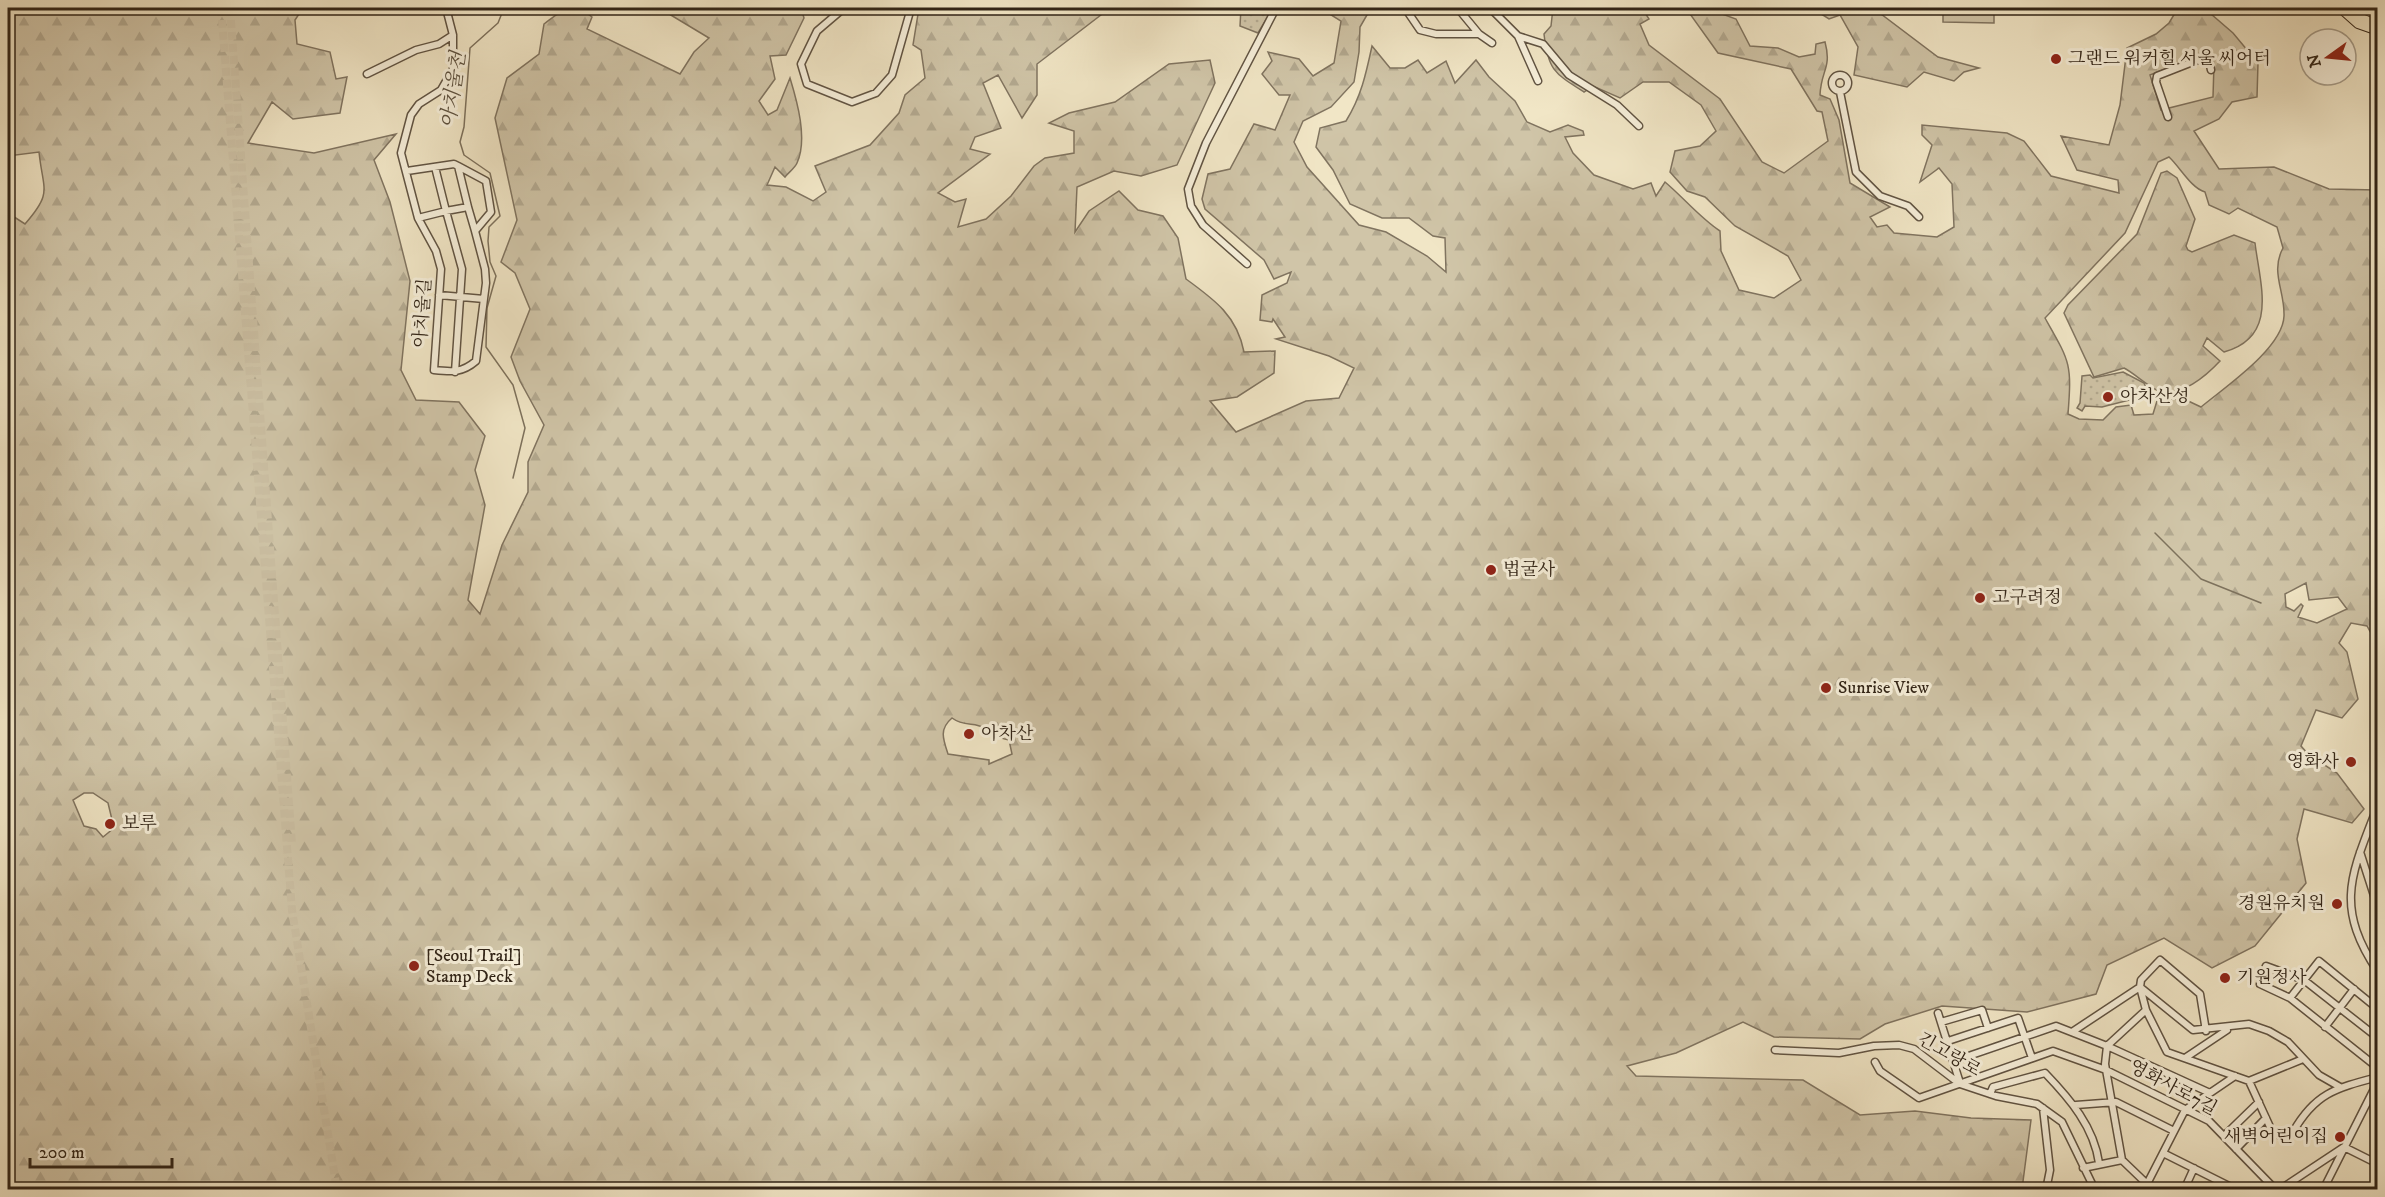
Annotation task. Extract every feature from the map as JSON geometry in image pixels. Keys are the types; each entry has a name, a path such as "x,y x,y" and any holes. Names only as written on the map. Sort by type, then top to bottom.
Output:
{"main road":[{"path":"2340,8 2358,24 2378,32"},
{"path":"2349,8 2359,16 2378,25"}],"street":[{"name":"아치울길","path":"446,8 453,35 453,69 441,90 419,104 411,115 401,153 418,218 436,251 441,269 434,370 455,372"},
{"path":"844,8 817,31 801,64 807,84 852,102 876,93 892,75 911,8"},
{"path":"1247,264 1203,225 1191,206 1188,189 1206,143 1276,8"},
{"path":"1405,8 1420,30 1436,34 1479,34"},
{"path":"1463,8 1460,11 1479,34 1492,43"},
{"path":"1490,8 1518,36 1538,81"},
{"path":"367,74 416,50 439,44 453,35"},
{"path":"1518,36 1543,44 1569,75 1617,105 1639,126"},
{"path":"2168,117 2157,76 2208,56 2211,70"},
{"path":"1840,92 1856,172 1880,196 1908,206 1919,217"},
{"path":"407,171 454,164 486,181 491,212 475,231"},
{"path":"435,167 462,269 455,372 465,370 476,361 485,269 458,166"},
{"path":"418,218 468,207"},
{"path":"439,295 483,299"},
{"path":"2378,805 2360,852 2350,890 2350,912 2359,940 2378,972"},
{"path":"2360,852 2377,898 2378,908"},
{"path":"2206,1031 2200,994 2160,960 2141,980 2140,987 2146,1010 2167,1052 2249,1081 2303,1059"},
{"path":"2290,999 2319,961 2378,1009"},
{"path":"2378,1038 2304,980 2270,965 2266,966 2260,984 2290,999 2378,1068"},
{"path":"2140,987 2193,1030 2206,1031 2249,1024 2269,1032 2288,1042 2319,1075 2340,1087"},
{"path":"2072,1032 2140,987"},
{"path":"2325,1027 2354,989"},
{"path":"1941,1022 1982,1010 1988,1028"},
{"path":"2146,1010 2108,1046 2106,1070 2122,1160 2148,1187 2185,1110 2235,1076"},
{"path":"1938,1013 1960,1084"},
{"path":"1948,1041 2018,1018 2032,1059"},
{"path":"1954,1061 2056,1026 2108,1046 2210,1093"},
{"path":"2185,1058 2230,1028"},
{"name":"긴고랑로","path":"1775,1050 1839,1053 1874,1046 1899,1045 1914,1049 1960,1084 2043,1108 2062,1122 2070,1133 2095,1190"},
{"name":"영화사로7길","path":"1875,1062 1880,1071 1919,1098 2053,1051 2106,1070 2209,1121 2278,1190 2344,1147"},
{"path":"1990,1094 1993,1087 2045,1073 2076,1105 2088,1134 2096,1144 2099,1164"},
{"path":"2249,1081 2271,1129 2280,1136 2293,1132 2304,1112 2318,1099 2340,1087 2378,1079"},
{"path":"2323,1190 2378,1079"},
{"path":"2076,1105 2111,1102 2174,1131"},
{"name":"영화사로7길","path":"2224,1136 2259,1102"},
{"path":"2043,1108 2050,1170 2046,1190"},
{"path":"2236,1149 2266,1118"},
{"path":"2344,1147 2378,1164"},
{"path":"2163,1153 2237,1190"},
{"path":"2084,1168 2122,1160"},
{"path":"2184,1190 2194,1168"},
{"path":"2373,1190 2378,1180"}],"green space":[{"path":"8,8 303,8 295,20 297,44 330,52 336,79 347,77 340,113 293,119 272,102 248,143 314,153 396,134 374,160 390,202 410,281 401,370 416,400 459,402 485,436 475,470 485,505 468,600 480,614 502,545 528,492 528,462 544,425 520,381 511,357 530,309 515,273 501,262 517,220 495,118 507,78 539,54 544,24 567,9 578,9 592,17 587,29 680,74 694,52 709,38 664,11 663,8 801,8 804,18 786,55 770,56 775,79 759,101 768,115 777,110 790,78 800,120 802,143 800,153 796,165 785,177 775,167 767,185 786,187 813,201 826,192 815,166 870,145 899,113 905,95 925,78 921,50 913,45 919,8 1110,8 1037,64 1037,95 1022,118 998,75 983,83 1001,128 975,137 970,149 990,154 938,193 955,202 966,199 958,227 986,219 1011,196 1034,166 1045,158 1074,153 1074,131 1049,123 1069,113 1115,102 1169,64 1210,60 1215,83 1177,165 1141,176 1114,171 1077,187 1075,232 1089,211 1119,191 1138,210 1163,216 1178,238 1186,279 1223,310 1236,328 1244,352 1275,351 1274,373 1237,397 1210,401 1236,432 1306,401 1339,398 1354,368 1329,356 1276,339 1285,337 1273,319 1272,322 1260,320 1262,295 1287,283 1291,272 1274,279 1264,260 1205,209 1202,199 1208,174 1230,169 1254,124 1275,130 1290,95 1279,95 1262,74 1272,61 1268,52 1299,59 1313,76 1334,63 1341,21 1320,8 1341,8 1342,10 1371,8 1360,27 1354,82 1331,107 1303,121 1294,142 1307,167 1359,225 1386,232 1427,256 1446,272 1445,238 1433,236 1409,218 1382,218 1350,204 1333,170 1316,147 1320,128 1346,121 1356,103 1372,46 1390,68 1405,68 1418,60 1427,73 1446,61 1455,83 1476,60 1489,77 1515,101 1527,122 1550,132 1568,125 1583,131 1584,135 1565,137 1573,153 1594,175 1633,189 1651,183 1656,196 1665,182 1720,231 1721,251 1739,290 1774,298 1801,280 1788,256 1735,226 1705,197 1687,191 1670,172 1675,151 1700,146 1716,131 1701,105 1669,82 1643,82 1620,98 1593,86 1584,92 1574,86 1559,75 1548,56 1544,34 1551,26 1553,8 1642,8 1649,19 1640,24 1649,45 1720,99 1762,162 1784,173 1828,141 1822,112 1817,111 1791,69 1718,53 1690,14 1698,8 1706,8 1736,19 1750,46 1778,48 1799,57 1815,54 1816,44 1825,42 1827,64 1820,95 1830,99 1839,120 1850,183 1890,207 1870,217 1877,227 1887,225 1894,233 1937,237 1954,227 1952,184 1939,168 1920,182 1932,145 1922,135 1922,125 2007,133 2024,141 2051,176 2119,193 2118,180 2077,170 2061,136 2109,145 2120,105 2127,48 2156,34 2169,23 2178,8 2204,8 2233,33 2258,63 2257,97 2232,102 2219,119 2194,131 2219,169 2274,167 2329,189 2377,190 2377,644 2367,626 2351,623 2339,643 2347,652 2358,699 2342,718 2316,710 2301,746 2309,755 2337,773 2364,809 2352,823 2304,809 2297,839 2306,883 2255,946 2212,968 2164,938 2107,965 2096,994 2027,1012 1942,1006 1885,1024 1860,1039 1774,1037 1743,1022 1676,1053 1627,1066 1636,1076 1803,1080 1860,1115 1915,1111 1971,1118 2031,1120 2022,1189 8,1189 8,213 25,224 40,205 44,183 39,152 8,156","holes":["2211,51 2214,64 2213,97 2161,110 2150,75","2169,157 2190,182 2205,192 2209,205 2229,214 2238,208 2277,227 2283,248 2278,265 2284,307 2281,328 2264,354 2201,407 2182,398 2157,401 2153,414 2134,415 2131,405 2116,407 2103,420 2079,419 2068,414 2070,384 2067,363 2060,344 2045,318 2125,233 2158,162","2306,583 2309,600 2338,597 2347,609 2317,623 2298,617 2303,606 2301,604 2294,611 2286,607 2285,594","952,718 961,723 981,726 998,737 1009,740 1012,754 989,764 989,760 948,754 944,739 945,726","84,793 93,793 108,803 114,828 103,837 96,829 84,826 73,800"]},
{"path":"1241,8 1273,8 1258,33 1240,26"},
{"path":"1817,8 1873,8 1938,57 1979,68 1964,72 1954,81 1924,72 1907,87 1854,75 1858,47 1840,15 1829,19 1818,12"},
{"path":"1943,8 1994,9 1994,23 1943,22"},
{"path":"2167,171 2177,178 2195,219 2186,246 2188,250 2192,252 2234,235 2255,243 2262,308 2253,335 2241,345 2224,352 2207,338 2203,346 2220,361 2193,384 2167,392 2155,389 2124,368 2094,377 2064,313 2068,305 2137,234 2161,173"},
{"path":"2123,372 2144,383 2149,395 2102,407 2085,406 2082,411 2077,408 2080,403 2082,376 2090,375 2093,378"}],"waterway":[{"name":"아치울천","path":"504,8 498,23 470,48 464,127 460,142 464,155 490,173 500,216 489,227 490,262 496,276 487,308 486,347 513,385 525,428 513,478"},
{"path":"2155,533 2201,579 2261,603"}],"tunnel":[{"path":"221,8 292,910 337,1190"},
{"path":"230,8 292,844"}],"place":[{"name":"그랜드 워커힐 서울 씨어터","path":"2056,59"},
{"name":"아차산성","path":"2108,397"},
{"name":"법굴사","path":"1491,570"},
{"name":"고구려정","path":"1980,598"},
{"name":"Sunrise View","path":"1826,688"},
{"name":"아차산","path":"969,734"},
{"name":"영화사","path":"2351,762"},
{"name":"보루","path":"110,824"},
{"name":"경원유치원","path":"2337,904"},
{"name":"[Seoul Trail] Stamp Deck","path":"414,966"},
{"name":"기원정사","path":"2225,978"},
{"name":"새벽어린이집","path":"2340,1137"}]}
